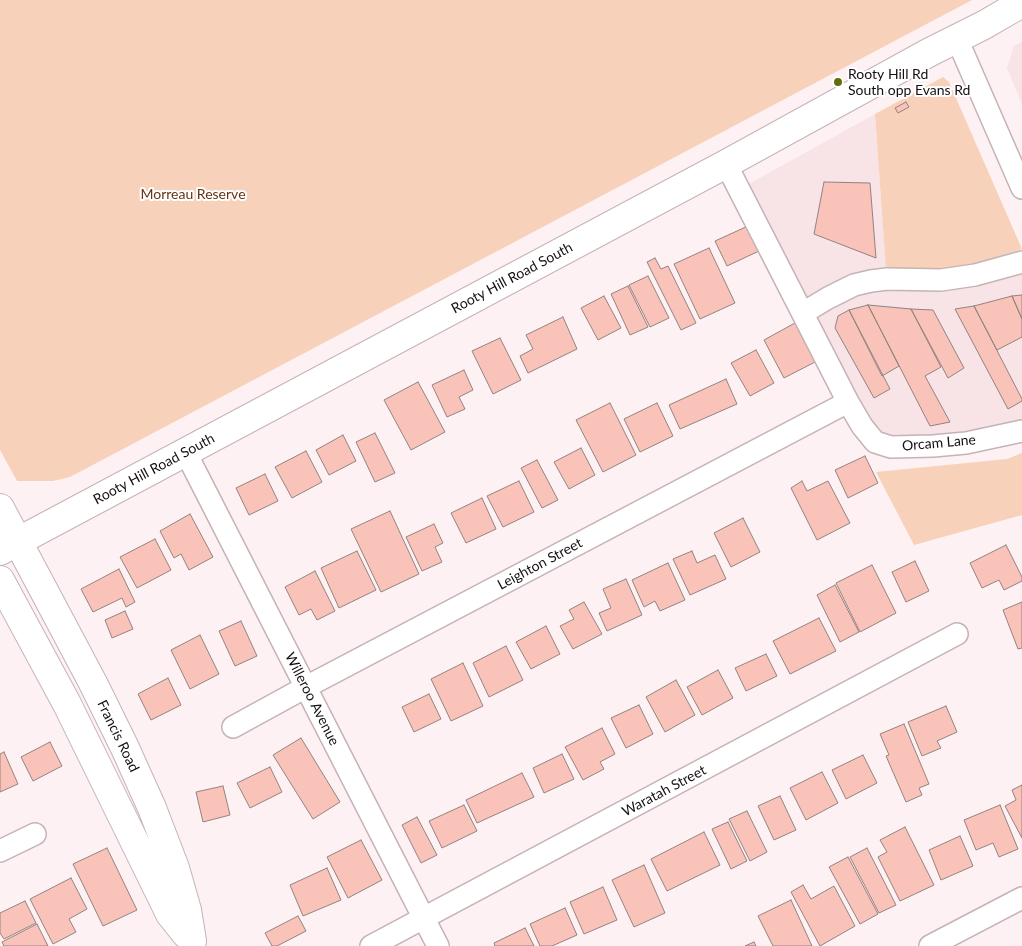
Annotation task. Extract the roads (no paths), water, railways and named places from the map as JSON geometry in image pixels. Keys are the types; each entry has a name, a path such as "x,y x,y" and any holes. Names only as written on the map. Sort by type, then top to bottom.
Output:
{"main road":[{"name":"Rooty Hill Road South","path":"9,546 726,164 922,57 984,26 1022,3"},
{"name":"Francis Road","path":"0,508 9,546 97,692 152,808 175,868 187,910 193,944"},
{"name":"Francis Road","path":"0,580 67,704 170,914 193,944"}],"street":[{"path":"957,39 1022,188"},
{"name":"Orcam Lane","path":"726,164 848,402 862,426 875,442 891,446 933,446 966,443 1022,431"},
{"path":"803,313 854,285 871,281 887,279 941,280 975,275 1022,262"},
{"name":"Leighton Street","path":"233,727 848,402"},
{"name":"Willeroo Avenue","path":"186,452 438,946"},
{"name":"Waratah Street","path":"371,946 957,634"},
{"path":"0,851 34,834"},
{"path":"930,946 1022,898"}],"place":[{"name":"Rooty Hill Rd South opp Evans Rd","path":"838,82"}],"park label":[{"name":"Morreau Reserve","path":"193,194"}]}
